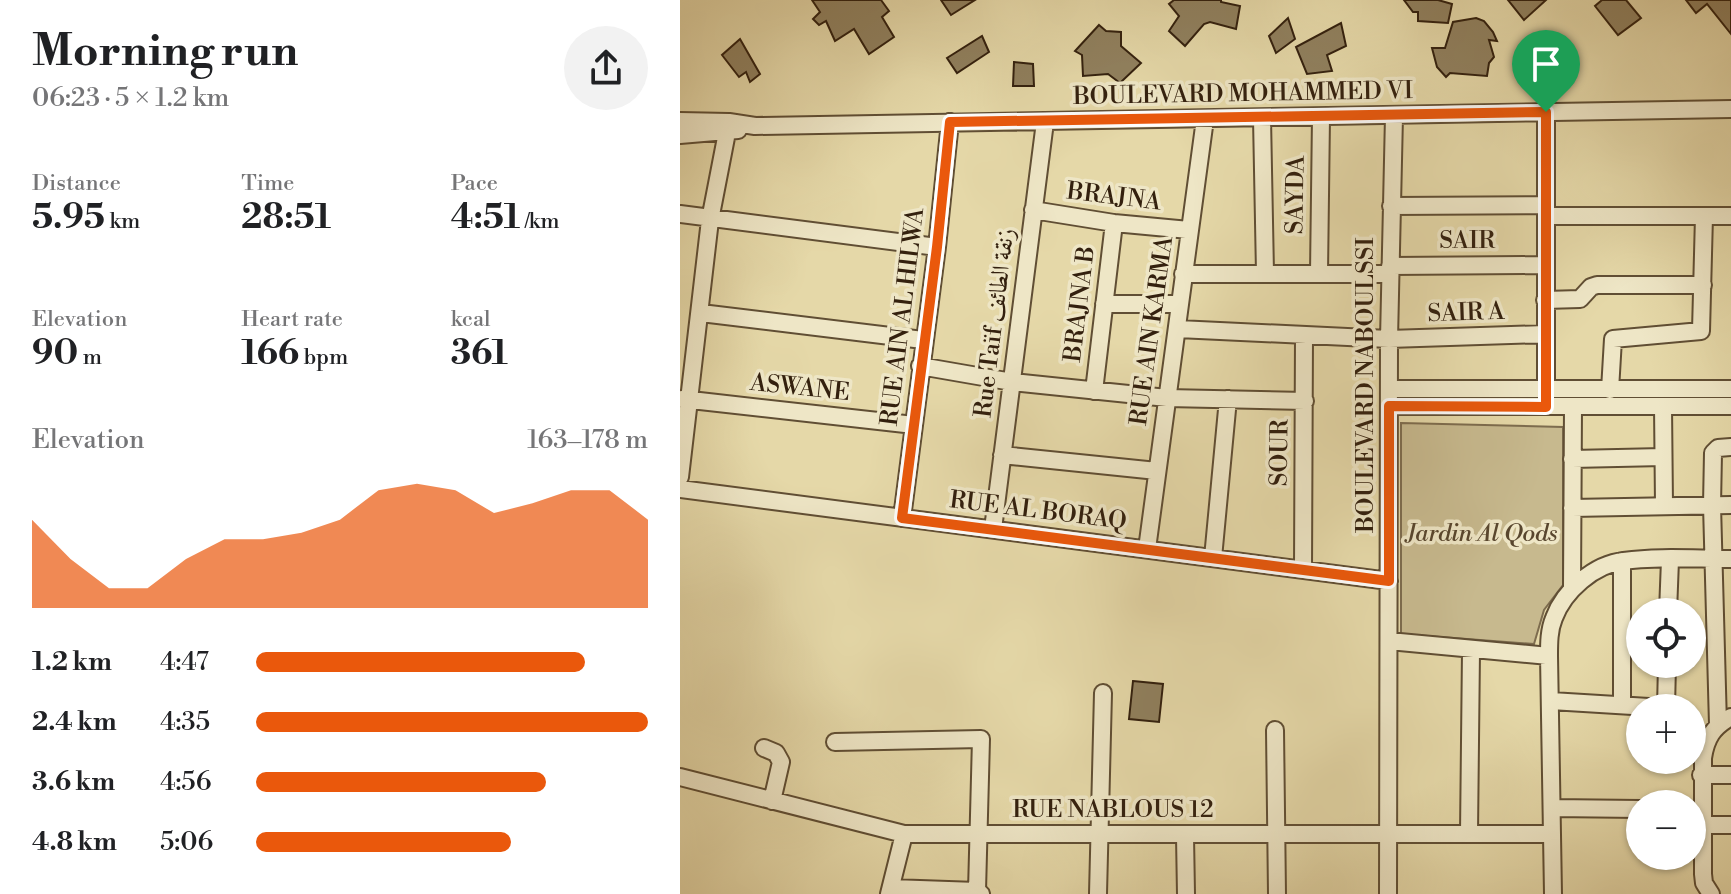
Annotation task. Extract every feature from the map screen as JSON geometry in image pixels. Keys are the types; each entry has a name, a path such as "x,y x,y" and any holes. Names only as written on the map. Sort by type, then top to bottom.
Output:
{"street":[{"name":"BOULEVARD MOHAMMED VI","path":"680,135 755,126 1731,109"},
{"path":"1546,112 1546,407"},
{"name":"BOULEVARD NABOULSSI","path":"1388,894 1389,339 1394,116"},
{"name":"SAYDA","path":"1319,273 1321,117"},
{"name":"SAYDA","path":"1262,118 1265,273"},
{"name":"RUE AIN KARMA","path":"1147,549 1205,119"},
{"name":"BOULEVARD MOHAMMED VI","path":"680,121 729,127"},
{"name":"RUE AIN AL HILWA","path":"902,518 950,122"},
{"name":"Rue Taïf زنقة الطائف","path":"993,529 1045,122"},
{"path":"680,477 685,399 701,313 710,220 729,127"},
{"path":"1391,206 1731,216"},
{"name":"BRAJNA","path":"1033,210 1114,223 1189,230"},
{"path":"680,214 937,247"},
{"path":"1610,390 1613,339 1701,331 1704,216"},
{"name":"BRAJNA B","path":"1094,391 1114,223"},
{"name":"SAIR","path":"1183,274 1544,265"},
{"path":"1545,300 1580,299 1597,285 1703,285"},
{"path":"1104,304 1179,304"},
{"path":"701,313 923,340"},
{"name":"SAIR A","path":"1178,329 1389,339 1545,334"},
{"name":"SOUR","path":"1303,570 1304,336"},
{"path":"920,366 1012,382 1167,398 1305,401"},
{"path":"1389,397 1546,389 1731,389"},
{"path":"1389,397 1546,407 1731,406"},
{"name":"ASWANE","path":"685,399 914,425"},
{"path":"1213,558 1228,399"},
{"path":"1663,406 1664,505"},
{"path":"1572,589 1573,407"},
{"path":"1700,790 1706,743 1720,724 1723,620 1713,559 1713,453 1718,448 1731,447"},
{"path":"1002,455 1157,471"},
{"path":"1572,459 1663,457"},
{"name":"RUE AL BORAQ","path":"680,489 1389,581"},
{"path":"1572,508 1731,505"},
{"path":"1553,894 1549,656 1553,621 1558,608 1572,589 1589,575 1622,561 1731,559"},
{"path":"1669,598 1670,560"},
{"path":"1622,561 1622,705"},
{"path":"1389,641 1549,656"},
{"path":"1469,833 1471,651"},
{"path":"1098,894 1103,693"},
{"path":"1551,701 1626,705"},
{"path":"1275,730 1277,894"},
{"path":"835,742 981,739 979,892 890,891 904,834"},
{"path":"764,748 776,753 781,762 772,801"},
{"path":"1701,775 1731,775"},
{"name":"RUE NABLOUS 12","path":"680,777 904,834 1552,834"},
{"path":"1552,808 1626,809"},
{"path":"1706,817 1731,825"},
{"path":"1185,836 1186,894"},
{"path":"1703,870 1704,883 1711,894"}],"green space":[{"name":"Jardin Al Qods","path":"1401,423 1563,427 1563,585 1544,610 1534,644 1401,634"}],"building":[{"path":"812,0 881,0 889,11 882,17 894,37 869,54 854,29 835,41 826,21 819,25 813,19 820,12"},
{"path":"941,0 975,0 951,15"},
{"path":"1174,0 1221,0 1240,6 1236,29 1210,22 1204,24 1185,46 1169,31 1179,16 1169,4"},
{"path":"1404,0 1438,0 1452,4 1448,23 1418,21 1418,12 1413,12"},
{"path":"1508,0 1546,0 1524,20"},
{"path":"1602,0 1626,0 1641,18 1618,35 1595,6"},
{"path":"1686,0 1731,0 1731,34 1707,4 1696,13"},
{"path":"1288,18 1295,39 1276,53 1269,36"},
{"path":"1476,18 1484,21 1497,41 1489,40 1494,57 1489,63 1487,76 1450,73 1446,77 1437,67 1432,48 1445,48 1453,22"},
{"path":"1341,23 1346,46 1327,55 1332,71 1307,74 1296,47"},
{"path":"1099,25 1106,31 1121,32 1121,46 1141,63 1120,83 1108,74 1083,76 1082,55 1075,51"},
{"path":"982,36 989,52 957,73 947,58"},
{"path":"740,39 760,74 750,82 746,72 739,77 722,55"},
{"path":"1014,62 1033,64 1034,86 1013,86"},
{"path":"1133,681 1163,684 1159,722 1129,719"}],"route":[{"path":"1546,112 1546,407 1389,406 1389,581 902,518 950,122 1546,112"}]}
